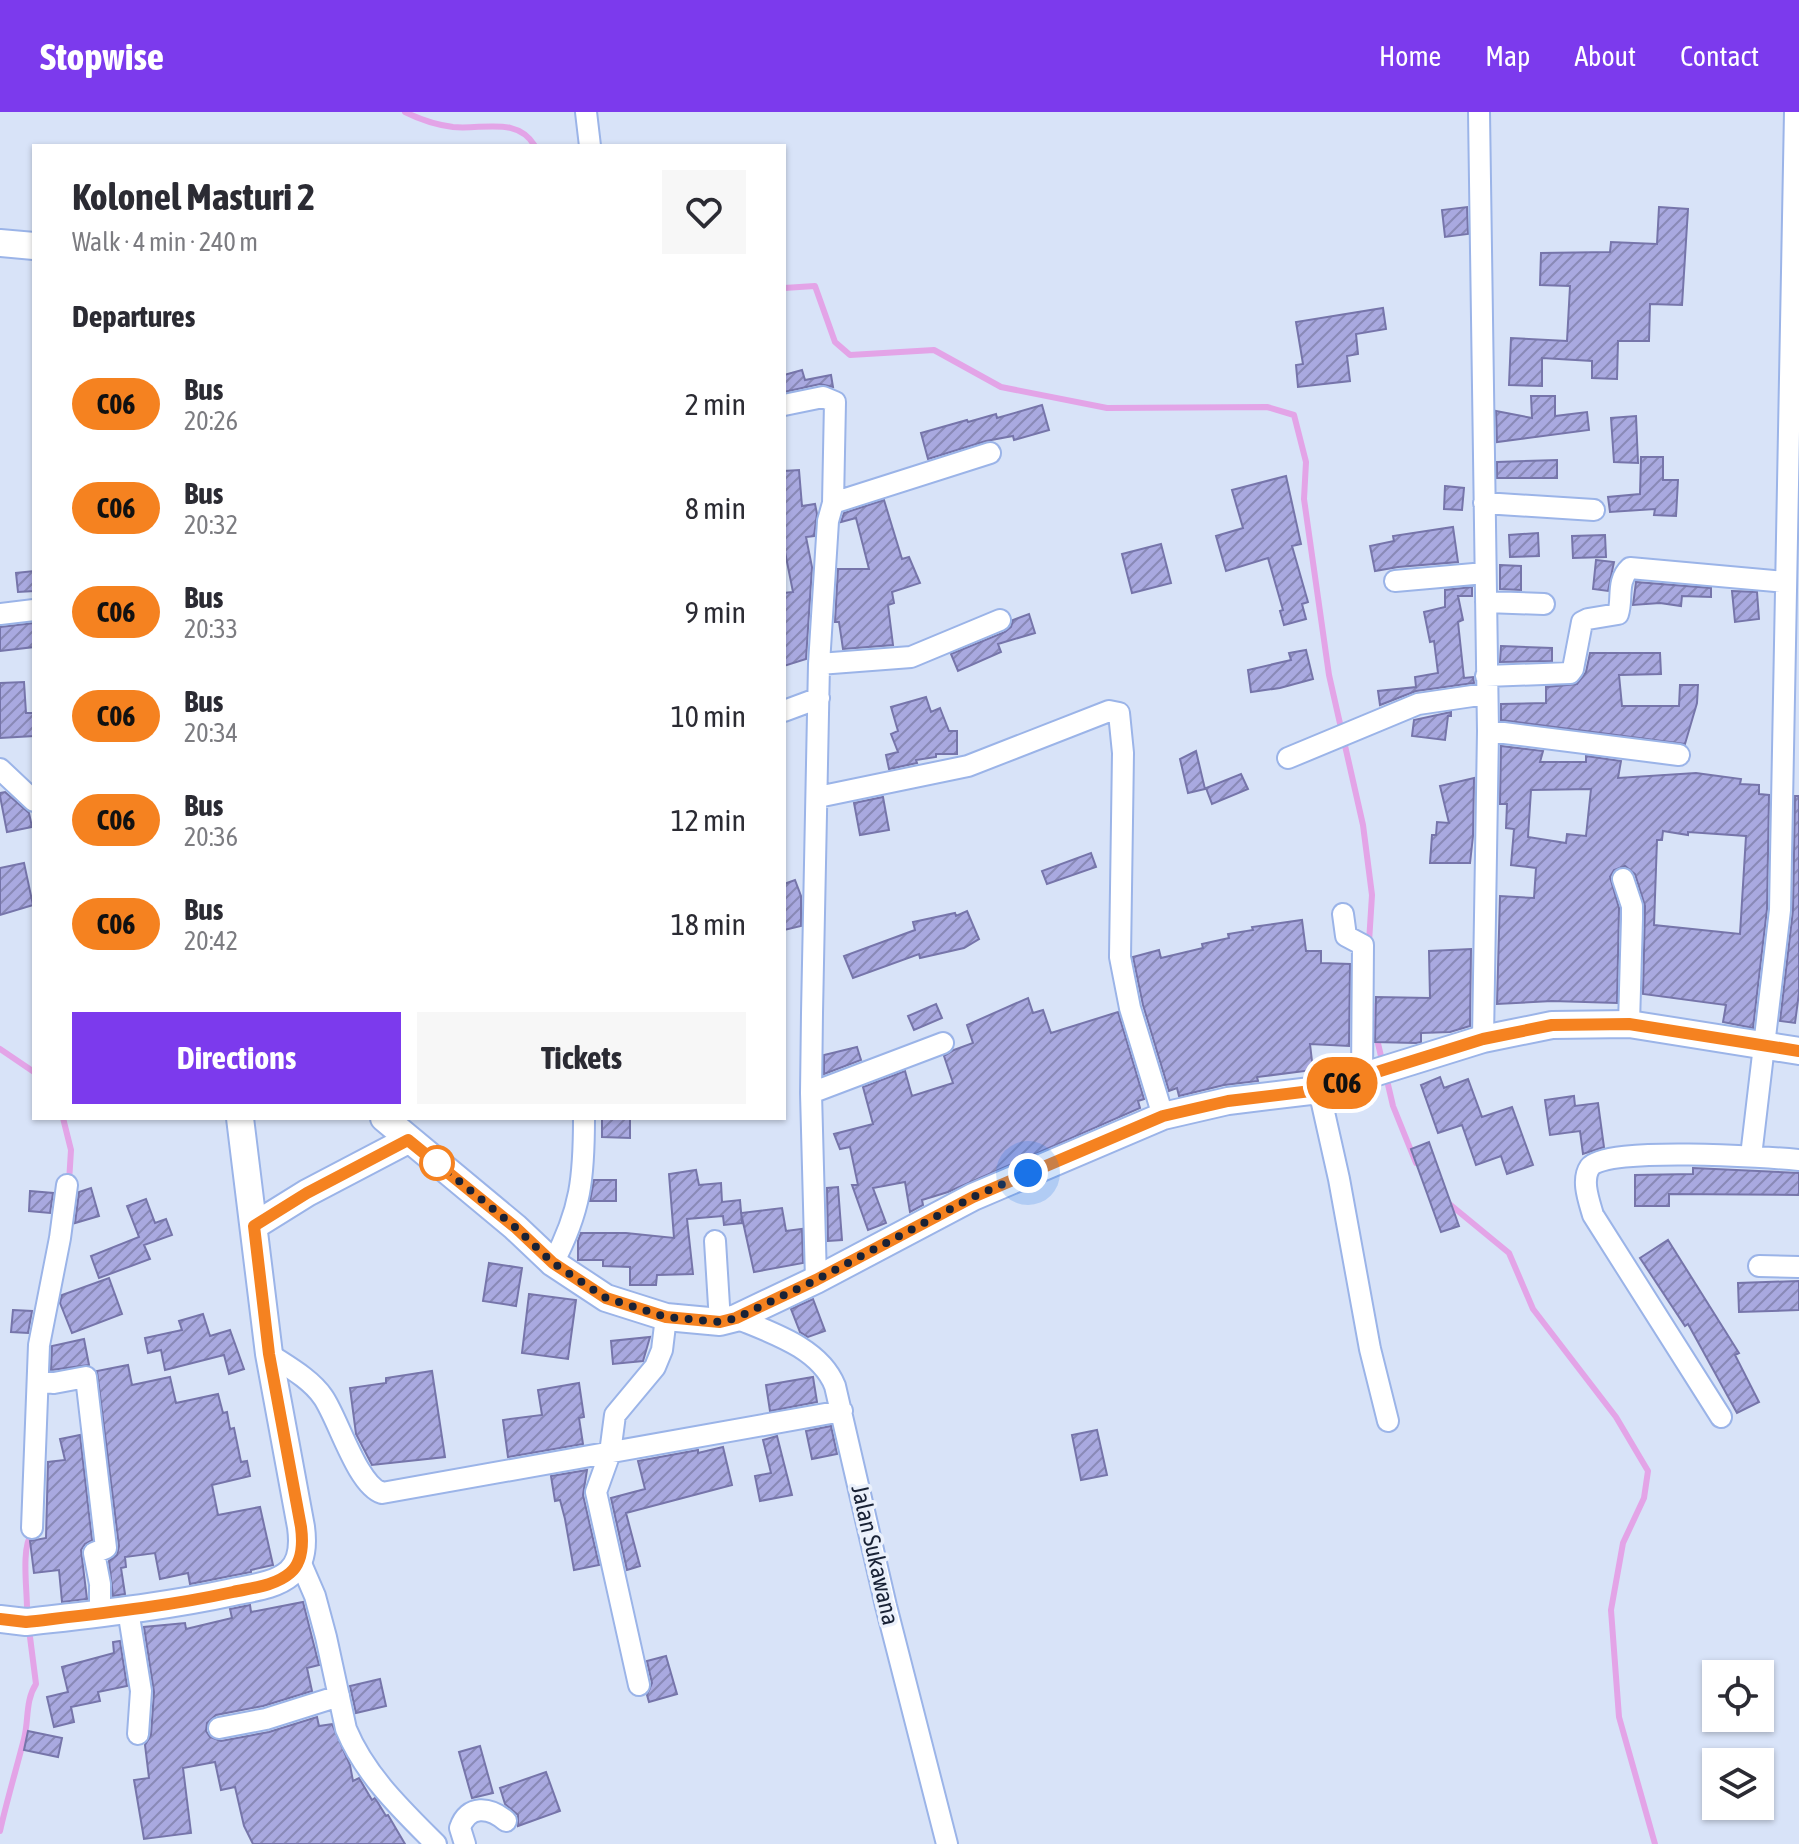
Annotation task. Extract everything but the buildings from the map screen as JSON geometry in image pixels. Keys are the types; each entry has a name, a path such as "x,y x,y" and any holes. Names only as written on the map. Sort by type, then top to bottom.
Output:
{"main road":[{"path":"0,243 32,246"},
{"path":"386,1120 515,1227 553,1263 606,1298 666,1317 728,1320 816,1280 973,1197 1163,1116 1228,1101 1319,1090 1483,1039 1552,1025 1629,1024 1799,1051"},
{"path":"0,1619 26,1622 199,1600 265,1585 290,1573 299,1559 301,1527 269,1354 240,1120"},
{"path":"254,1226 307,1193 408,1140"}],"street":[{"path":"586,112 590,144"},
{"path":"1479,112 1488,731 1483,1039"},
{"path":"1751,1156 1780,910 1792,655 1785,582 1795,112"},
{"path":"786,405 823,397 835,402 833,503 827,533 819,664 811,1093 816,1280"},
{"path":"833,503 990,453"},
{"path":"1484,503 1594,510"},
{"path":"1288,758 1418,704 1486,685 1567,674 1572,671 1582,622 1618,614 1622,581 1630,568 1785,582"},
{"path":"1395,581 1485,573"},
{"path":"1486,602 1544,604"},
{"path":"0,614 32,610"},
{"path":"819,664 911,657 1000,620"},
{"path":"786,710 819,698"},
{"path":"818,797 968,766 1109,711 1119,713 1123,753 1120,957 1130,1008 1163,1116"},
{"path":"1488,731 1679,755"},
{"path":"0,769 32,799"},
{"path":"1623,879 1632,906 1629,1024"},
{"path":"1343,914 1346,936 1363,945 1362,1078"},
{"path":"811,1093 943,1043"},
{"path":"1319,1090 1339,1179 1370,1349 1388,1421"},
{"path":"553,1263 572,1225 581,1191 584,1120"},
{"path":"1721,1417 1593,1215 1586,1185 1588,1174 1598,1160 1610,1156 1751,1156 1799,1160"},
{"path":"32,1528 39,1345 67,1185"},
{"path":"715,1241 728,1320"},
{"path":"1759,1266 1799,1267"},
{"path":"639,1685 596,1492 610,1453 615,1415 655,1367 662,1350 666,1317"},
{"name":"Jalan Sukawana","path":"728,1320 787,1341 821,1361 832,1377 947,1844"},
{"path":"269,1354 310,1383 324,1397 343,1439 377,1492 842,1411"},
{"path":"39,1382 54,1383 86,1377 106,1548 94,1553 100,1584 100,1613"},
{"path":"299,1559 315,1596 346,1729 365,1768 436,1844"},
{"path":"128,1610 141,1691 138,1734"},
{"path":"219,1728 266,1719 339,1696"},
{"path":"465,1844 460,1828 472,1811 494,1812 506,1821"}],"waterway":[{"path":"405,112 453,127 509,128 519,131 533,144"},
{"path":"786,288 815,286 835,342 850,355 934,350 1001,387 1107,408 1267,407 1294,415 1306,462 1304,499 1329,675 1363,825 1372,895 1369,942"},
{"path":"1372,1005 1383,1065"},
{"path":"0,1049 32,1071"},
{"path":"1386,1076 1393,1106 1416,1163"},
{"path":"64,1120 71,1150 69,1182"},
{"path":"1447,1202 1509,1253 1533,1309 1616,1417 1648,1471 1644,1498 1623,1543 1611,1610 1619,1717 1655,1844"},
{"path":"27,1608 26,1558 32,1533"},
{"path":"0,1831 24,1739 30,1697 36,1684 30,1637"}],"bus line":[{"name":"C06","path":"0,1619 26,1622 199,1600 265,1585 283,1578 295,1568 302,1548 301,1527 269,1354 254,1226 307,1193 408,1140 515,1227 553,1263 606,1298 666,1317 720,1322 736,1318 816,1280 973,1197 1163,1116 1228,1101 1319,1090 1483,1039 1552,1025 1629,1024 1799,1051"}],"route":[{"path":"437,1163 515,1227 553,1263 606,1298 666,1317 720,1322 736,1318 816,1280 973,1197 1028,1173"}]}
